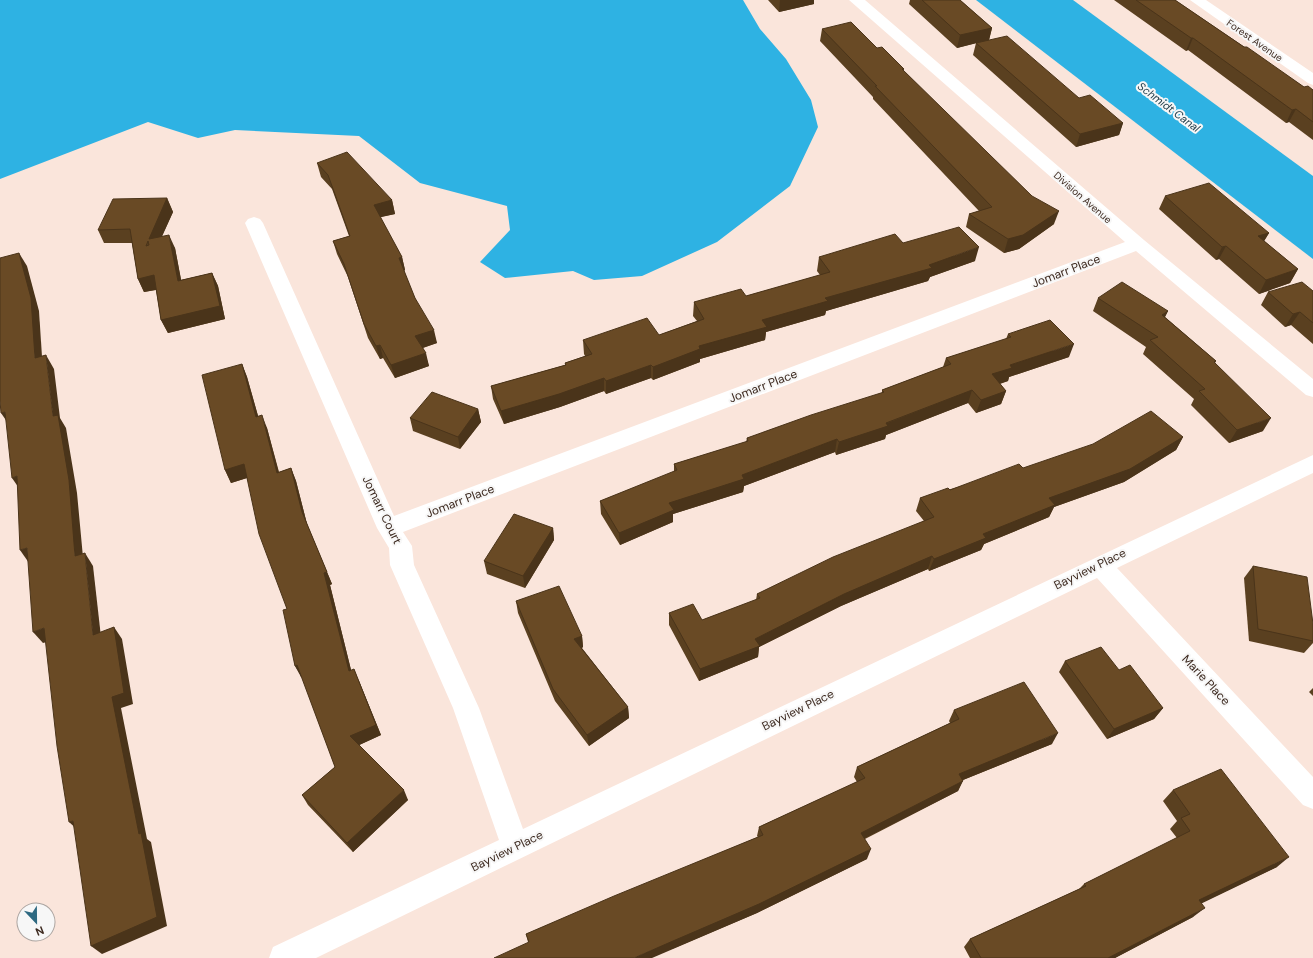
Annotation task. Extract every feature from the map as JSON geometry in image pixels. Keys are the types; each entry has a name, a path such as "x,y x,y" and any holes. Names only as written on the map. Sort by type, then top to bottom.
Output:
{"street":[{"name":"Division Avenue","path":"856,0 1138,244 1313,390"},
{"name":"Forest Avenue","path":"1197,0 1313,80"},
{"name":"Jomarr Court","path":"254,223 388,528 400,546 402,565 466,708 515,847"},
{"name":"Jomarr Place","path":"388,528 1138,244"},
{"name":"Bayview Place","path":"284,958 1313,463"},
{"name":"Marie Place","path":"1100,565 1313,796"}],"water":[{"path":"0,0 743,0 760,29 786,59 811,100 818,127 790,186 717,242 642,276 594,280 573,271 505,278 480,262 510,230 507,206 420,183 359,136 235,130 198,138 148,122 0,179"},
{"name":"Schmidt Canal","path":"976,0 1073,0 1313,176 1313,259"}],"building":[{"path":"922,0 960,0 992,28 960,35"},
{"path":"1136,0 1175,0 1244,47 1247,47 1304,87 1308,86 1313,90 1313,122 1296,109 1292,110 1193,38"},
{"path":"851,22 877,48 882,47 904,69 902,69 1032,196 1059,211 1023,235 1008,239 969,214 992,207 822,29"},
{"path":"1007,36 1079,98 1090,95 1123,123 1080,134 976,43"},
{"path":"347,152 392,200 374,205 402,257 399,258 415,298 434,330 415,336 426,353 391,365 380,345 376,346 364,324 344,264 333,241 350,236 328,175 317,163"},
{"path":"1209,183 1269,233 1258,236 1298,269 1266,280 1226,246 1222,247 1165,196"},
{"path":"167,198 149,239 169,235 178,281 212,273 220,306 161,320 154,275 138,279 130,229 98,230 113,199"},
{"path":"959,227 979,247 929,265 932,268 825,298 828,301 762,320 767,327 699,346 700,349 653,367 651,365 606,381 604,378 559,394 501,411 491,386 566,365 565,363 592,354 583,340 647,318 659,335 704,319 694,302 741,289 746,296 830,272 819,257 895,234 903,243"},
{"path":"19,253 31,298 35,358 46,355 53,416 58,415 69,480 75,556 85,553 93,635 114,627 124,693 112,697 157,917 91,946 73,821 69,822 57,746 44,628 33,632 27,548 20,550 17,476 12,478 5,412 1,413 0,258"},
{"path":"1122,282 1168,311 1162,315 1216,361 1214,362 1271,418 1237,430 1199,391 1205,389 1150,340 1158,337 1098,298"},
{"path":"1302,282 1313,291 1313,323 1300,312 1293,314 1268,292"},
{"path":"1050,320 1074,344 1010,365 1012,368 992,374 1006,391 981,400 972,390 886,423 888,426 839,442 837,439 742,475 744,479 669,503 674,510 619,533 600,501 677,470 674,464 748,441 747,438 811,415 884,392 882,390 951,364 946,358 1011,337 1008,334"},
{"path":"242,364 256,417 262,415 277,473 291,468 302,512 327,572 324,573 349,671 354,669 376,725 350,736 404,790 347,843 302,795 335,767 297,665 295,666 283,610 287,609 259,534 244,464 225,470 202,375"},
{"path":"432,392 478,409 458,437 410,418"},
{"path":"1151,411 1183,437 1130,469 1049,498 1055,505 983,534 986,538 934,559 932,556 844,594 755,639 760,646 700,669 669,613 693,604 702,620 760,598 757,594 833,557 934,517 920,498 948,488 950,490 1019,464 1023,468 1093,444"},
{"path":"514,514 553,528 523,576 484,561"},
{"path":"1253,566 1307,577 1313,624 1313,641 1258,629"},
{"path":"559,586 582,636 574,639 628,707 587,735 553,689 516,601"},
{"path":"1101,647 1119,670 1130,665 1163,708 1114,729 1065,661"},
{"path":"1024,682 1058,733 959,774 963,781 861,833 871,849 759,904 634,958 494,958 529,942 526,934 763,835 759,827 865,778 857,767 959,719 954,710"},
{"path":"1221,769 1289,857 1199,900 1205,908 1108,958 981,958 970,939 1086,886 1084,884 1190,831 1181,818 1190,814 1173,790"}]}
